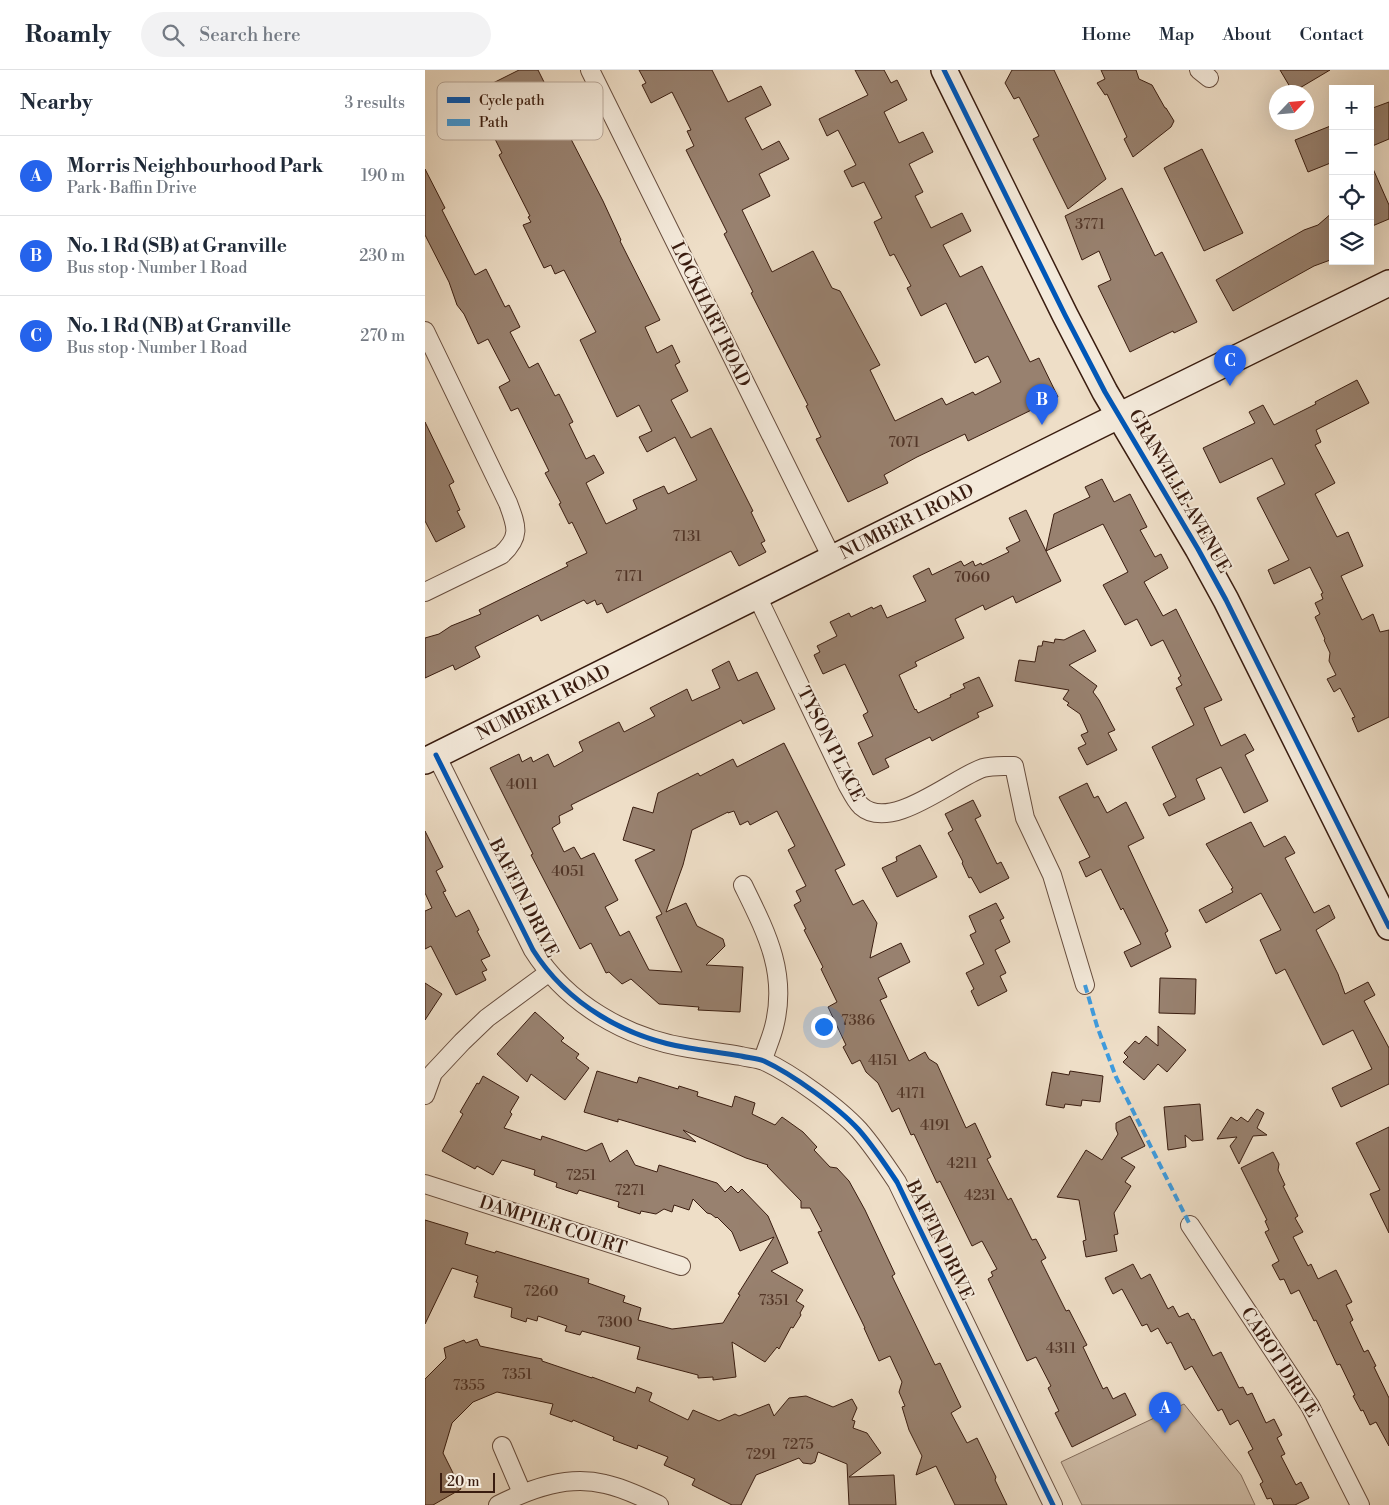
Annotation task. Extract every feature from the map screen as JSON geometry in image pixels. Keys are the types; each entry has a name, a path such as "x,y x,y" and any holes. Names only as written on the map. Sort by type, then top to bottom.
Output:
{"main road":[{"name":"GRANVILLE AVENUE","path":"944,70 1105,392 1198,548 1226,600 1389,928"},
{"name":"NUMBER 1 ROAD","path":"431,758 1389,283"}],"street":[{"name":"LOCKHART ROAD","path":"590,70 596,82"},
{"name":"LOCKHART ROAD","path":"603,96 832,558"},
{"path":"425,331 508,503 516,528 515,539 501,555 425,592"},
{"name":"TYSON PLACE","path":"757,596 847,784 862,807 876,813 894,812 984,768 1014,766 1025,818 1053,875 1085,985"},
{"name":"BAFFIN DRIVE","path":"431,758 533,950 548,973 566,990 591,1010 615,1024 646,1038 684,1047 763,1060 798,1081 829,1103 858,1129 879,1155 897,1182 1053,1505"},
{"path":"743,885 773,952 778,977 778,1000 774,1027 763,1060"},
{"path":"425,1095 429,1070 487,1018 548,973"},
{"name":"DAMPIER COURT","path":"425,1184 681,1266"},
{"name":"CABOT DRIVE","path":"1190,1225 1310,1406 1360,1505"},
{"path":"502,1446 522,1493"},
{"path":"498,1505 522,1493 548,1485 567,1482 605,1484 626,1490 659,1505"}],"shaded area":[{"path":"1184,1404 1241,1475 1255,1505 1082,1505 1061,1462"}],"building":[{"path":"519,70 538,70 544,82 495,82"},
{"path":"639,70 712,70 728,102 761,86 771,105 745,118 762,150 779,141 789,159 759,174 770,196 742,210 772,272 813,251 832,288 840,291 880,365 870,370 895,421 942,398 946,405 973,392 975,395 1001,382 988,356 975,363 946,303 921,316 907,288 911,286 894,254 890,256 874,222 882,218 864,182 852,187 844,171 856,165 838,130 827,136 819,119 868,95 855,70 884,70 891,83 897,80 907,100 884,112 899,143 923,132 933,152 909,164 923,192 915,196 931,228 962,213 971,231 943,245 960,277 982,266 1030,362 1039,358 1058,397 968,441 965,434 917,457 884,475 888,483 848,502 816,439 821,437 806,406 808,405 751,293 753,292 724,234 727,232 686,150 694,146 687,131 691,130 672,92 651,103 642,85 646,83"},
{"path":"1012,70 1054,70 1106,179 1068,209 1033,139 1039,136 1019,97 1014,99 1005,83"},
{"path":"1101,70 1136,70 1139,79 1152,85 1174,121 1171,127 1133,157 1124,139 1127,137 1107,94 1105,95 1097,83 1105,79"},
{"path":"1280,70 1330,70 1305,85 1289,85"},
{"path":"1389,102 1389,139 1374,145 1374,130 1374,108"},
{"path":"1329,127 1329,164 1308,172 1295,140"},
{"path":"496,140 571,140 660,320 645,327 657,353 672,345 680,362 675,365 688,391 671,400 691,438 711,428 753,511 751,512 765,541 761,543 766,552 739,566 731,551 607,613 602,603 597,605 595,600 587,604 584,600 541,621 538,615 475,647 480,657 455,670 453,665 425,678 425,638 439,634 451,626 481,614 479,610 568,566 566,563 587,553 572,522 569,524 559,504 561,503 545,473 549,471 518,408 511,411 499,387 510,381 488,339 478,344 464,314 457,305 449,282 425,235 425,169 445,208 442,210 475,275 486,269 505,307 509,305 520,327 510,332 529,368 538,363 555,396 559,394 573,422 569,424 586,459 594,455 604,473 586,483 606,524 637,509 633,500 664,486 668,494 697,480 675,437 647,452 639,437 652,431 639,405 617,417 580,340 596,332 564,270 555,274 551,265 544,268 523,225 531,222 528,217 530,216 499,155 502,153"},
{"path":"1202,149 1243,233 1204,251 1164,168"},
{"path":"1374,171 1389,205 1389,219 1374,225"},
{"path":"1122,188 1155,256 1162,252 1197,322 1174,333 1173,331 1130,352 1098,286 1111,280 1099,251 1082,260 1065,216"},
{"path":"1329,215 1329,260 1314,266 1233,311 1216,280 1304,230 1318,225"},
{"path":"1357,380 1369,403 1316,430 1321,442 1315,445 1335,483 1315,494 1337,537 1348,532 1363,566 1341,576 1362,620 1373,614 1380,632 1389,630 1389,717 1358,732 1352,718 1355,717 1340,688 1334,692 1327,679 1336,675 1329,661 1330,653 1325,639 1315,617 1320,614 1315,603 1323,599 1321,594 1323,593 1310,567 1274,584 1268,570 1289,560 1257,498 1285,484 1272,458 1220,483 1203,448 1255,423 1249,412 1263,405 1274,425 1316,404 1315,402"},
{"path":"425,422 454,482 449,485 460,510 457,511 465,527 436,542 425,521"},
{"path":"1102,479 1114,502 1130,494 1147,527 1140,530 1155,557 1161,554 1168,568 1144,582 1163,616 1176,609 1222,700 1204,708 1221,746 1245,734 1254,750 1245,755 1268,801 1244,813 1221,767 1196,779 1205,799 1169,816 1163,804 1176,797 1152,747 1194,725 1176,688 1182,685 1178,678 1181,676 1163,640 1151,646 1137,619 1125,625 1103,585 1128,572 1103,524 1046,551 1054,514 1090,497 1085,487"},
{"path":"1026,510 1061,581 1016,603 1013,596 985,610 983,605 955,619 964,638 915,662 917,666 899,675 918,713 951,697 950,695 965,688 963,684 979,677 993,706 977,713 979,717 932,741 930,737 885,759 889,767 873,775 858,743 873,736 863,715 868,712 845,664 823,674 814,655 820,652 817,646 837,636 830,622 849,613 851,617 881,605 887,618 926,601 913,576 929,568 932,575 961,561 964,566 973,561 975,566 981,563 982,565 1009,552 1006,548 1020,541 1009,518"},
{"path":"1084,630 1096,651 1069,665 1097,686 1093,692 1115,730 1108,733 1117,750 1087,765 1078,748 1086,744 1081,735 1088,732 1080,714 1067,705 1069,703 1063,699 1069,690 1015,681 1019,660 1035,662 1038,646 1042,646 1043,641 1054,643 1055,639 1064,640"},
{"path":"729,661 738,681 757,672 775,709 743,724 741,720 571,805 573,809 559,816 560,823 552,828 564,852 574,847 581,859 594,853 618,900 605,907 620,936 629,931 649,970 682,972 656,917 662,914 635,860 655,850 623,840 633,807 653,813 658,793 698,773 700,776 733,759 737,767 784,743 845,865 835,870 853,905 863,900 877,923 870,958 901,943 910,962 878,978 887,997 880,1000 909,1061 925,1052 929,1059 937,1064 966,1128 975,1123 991,1157 987,1159 1008,1200 1011,1198 1032,1240 1036,1239 1046,1258 1041,1261 1066,1311 1069,1310 1087,1345 1083,1347 1103,1389 1107,1387 1113,1399 1125,1393 1136,1415 1072,1447 1055,1413 1059,1411 1048,1388 1051,1386 1036,1357 1027,1361 988,1279 993,1276 991,1272 997,1269 982,1241 972,1246 940,1181 937,1183 914,1134 911,1135 899,1108 892,1112 878,1083 866,1072 860,1060 852,1064 843,1047 846,1045 828,1007 837,1002 794,905 801,901 796,891 806,886 788,850 795,846 777,811 750,825 748,821 740,825 734,811 728,812 692,830 683,865 666,912 686,903 697,926 723,939 725,946 706,965 743,967 740,1012 698,1010 699,1007 659,1004 631,979 622,984 609,972 606,973 591,943 580,949 531,855 533,854 490,768 519,754 522,762 531,757 533,762 548,754 554,767 583,751 579,742 619,722 624,732 655,716 650,708 687,689 692,701 720,688 712,670"},
{"path":"1087,783 1094,798 1098,796 1107,813 1126,802 1144,838 1128,846 1168,931 1165,933 1171,947 1131,967 1124,952 1141,944 1123,908 1121,910 1101,869 1086,877 1079,862 1090,857 1059,797"},
{"path":"973,800 981,816 975,819 997,864 1001,862 1009,878 980,893 971,877 969,878 948,833 953,830 945,814"},
{"path":"1251,822 1264,847 1285,836 1295,853 1285,858 1314,913 1329,905 1335,918 1316,930 1338,974 1345,994 1368,982 1375,995 1364,1001 1389,1048 1389,1084 1341,1107 1332,1088 1372,1069 1353,1030 1323,1045 1285,969 1276,974 1260,940 1281,930 1261,893 1206,923 1199,910 1233,892 1231,889 1233,888 1206,844"},
{"path":"425,831 443,867 436,871 446,891 443,892 456,917 469,910 490,956 481,960 487,970 482,972 486,980 456,995 431,946 425,949 425,911 432,908 425,893"},
{"path":"920,845 937,877 897,897 882,868 897,861 896,857"},
{"path":"996,903 1004,918 1000,920 1010,942 995,950 1006,973 1000,976 1007,991 978,1006 971,991 974,989 966,973 984,964 970,935 976,932 969,916"},
{"path":"1160,978 1196,979 1195,1014 1159,1013"},
{"path":"425,983 442,994 425,1020"},
{"path":"535,1012 564,1038 561,1041 579,1054 576,1058 589,1068 565,1100 531,1074 527,1082 497,1054"},
{"path":"1158,1026 1186,1050 1167,1072 1158,1064 1144,1080 1123,1062 1128,1057 1124,1053 1135,1041 1139,1044 1146,1036 1158,1046"},
{"path":"597,1071 637,1083 639,1077 678,1089 679,1086 698,1092 697,1096 732,1107 735,1096 755,1103 752,1114 775,1125 782,1117 803,1132 817,1147 814,1150 830,1167 837,1168 849,1181 865,1210 895,1274 892,1276 935,1365 940,1363 961,1407 951,1413 967,1443 977,1438 1007,1505 955,1505 936,1466 916,1475 922,1456 909,1430 902,1407 905,1406 899,1392 902,1382 890,1356 879,1361 818,1232 822,1231 810,1208 801,1208 801,1201 768,1165 746,1158 683,1130 696,1142 618,1119 618,1122 584,1112"},
{"path":"1070,1071 1103,1076 1100,1102 1082,1100 1081,1106 1065,1104 1064,1108 1046,1105 1052,1072 1069,1075"},
{"path":"483,1076 519,1097 510,1112 512,1114 504,1128 541,1140 542,1136 586,1151 602,1143 610,1162 627,1150 635,1165 657,1172 659,1165 717,1183 725,1192 731,1186 738,1193 742,1189 768,1216 788,1263 771,1271 803,1290 796,1301 804,1306 800,1313 801,1315 793,1328 791,1327 779,1349 777,1347 765,1362 732,1342 736,1377 713,1380 713,1377 698,1378 698,1375 637,1359 640,1347 582,1331 580,1335 565,1331 567,1326 538,1316 537,1321 527,1318 526,1322 511,1317 512,1308 474,1297 478,1276 452,1268 425,1324 425,1220 468,1233 465,1244 495,1253 496,1251 589,1279 588,1283 625,1296 623,1302 641,1308 638,1320 672,1329 723,1323 740,1295 738,1294 774,1237 740,1251 732,1232 717,1217 707,1213 693,1199 689,1210 674,1205 672,1212 664,1209 656,1214 641,1211 640,1214 618,1207 619,1202 579,1190 577,1194 556,1187 557,1183 534,1175 535,1170 502,1160 493,1175 477,1166 475,1169 442,1151 463,1114 460,1112"},
{"path":"1200,1104 1203,1140 1192,1141 1185,1135 1186,1147 1168,1150 1164,1107"},
{"path":"1257,1109 1264,1113 1257,1128 1267,1135 1253,1136 1239,1164 1230,1146 1237,1137 1217,1139 1231,1117 1237,1121 1241,1117 1248,1122"},
{"path":"1130,1116 1145,1146 1121,1158 1135,1167 1125,1182 1131,1186 1114,1213 1118,1234 1114,1235 1117,1251 1086,1257 1083,1241 1086,1240 1079,1200 1057,1197 1086,1150 1102,1160 1118,1134 1116,1123"},
{"path":"1389,1127 1389,1233 1370,1194 1380,1190 1356,1143"},
{"path":"1273,1152 1279,1164 1278,1170 1285,1185 1283,1186 1298,1216 1295,1218 1303,1232 1293,1237 1308,1266 1311,1264 1318,1279 1336,1270 1352,1302 1346,1305 1353,1320 1350,1322 1364,1352 1368,1350 1389,1398 1389,1446 1376,1422 1370,1425 1363,1410 1361,1411 1340,1364 1337,1365 1316,1320 1314,1321 1299,1290 1291,1294 1284,1279 1280,1280 1272,1265 1279,1261 1265,1232 1269,1230 1265,1221 1267,1220 1241,1168"},
{"path":"1133,1264 1141,1279 1150,1274 1168,1309 1173,1306 1179,1317 1188,1313 1192,1320 1194,1319 1213,1356 1221,1352 1239,1388 1243,1387 1247,1395 1252,1393 1266,1423 1274,1419 1282,1435 1277,1438 1285,1454 1281,1456 1296,1485 1301,1482 1309,1498 1295,1505 1274,1505 1271,1498 1267,1499 1260,1484 1263,1482 1248,1452 1253,1449 1238,1420 1230,1425 1222,1409 1218,1411 1192,1366 1185,1370 1171,1342 1167,1344 1158,1328 1151,1332 1147,1324 1142,1326 1122,1289 1113,1294 1105,1278"},
{"path":"477,1339 480,1346 542,1359 542,1361 635,1393 637,1387 652,1393 649,1401 688,1420 693,1410 719,1421 735,1414 739,1416 769,1404 774,1416 789,1398 806,1396 833,1407 852,1399 857,1408 852,1420 855,1421 853,1428 867,1433 881,1453 849,1477 894,1475 896,1505 849,1505 847,1464 818,1452 815,1462 811,1464 803,1463 799,1458 756,1475 741,1505 732,1505 692,1485 695,1479 664,1465 668,1457 638,1445 637,1449 613,1440 614,1437 573,1420 572,1422 550,1414 553,1404 497,1392 473,1402 452,1423 443,1453 461,1489 433,1505 425,1505 425,1379 446,1358 444,1348 464,1340 466,1343"}],"marked path":[{"path":"1085,985 1097,1026 1116,1077 1190,1225"}],"cycle path":[{"path":"944,70 1105,392 1226,600 1389,927"},
{"path":"436,755 533,950 563,987 600,1016 643,1036 689,1048 764,1061 788,1074 814,1092 839,1111 864,1136 897,1182 1053,1505"}],"place":[{"name":"No. 1 Rd (NB) at Granville","path":"1230,386"},
{"name":"No. 1 Rd (SB) at Granville","path":"1042,425"},
{"name":"Morris Neighbourhood Park","path":"1165,1433"}]}
